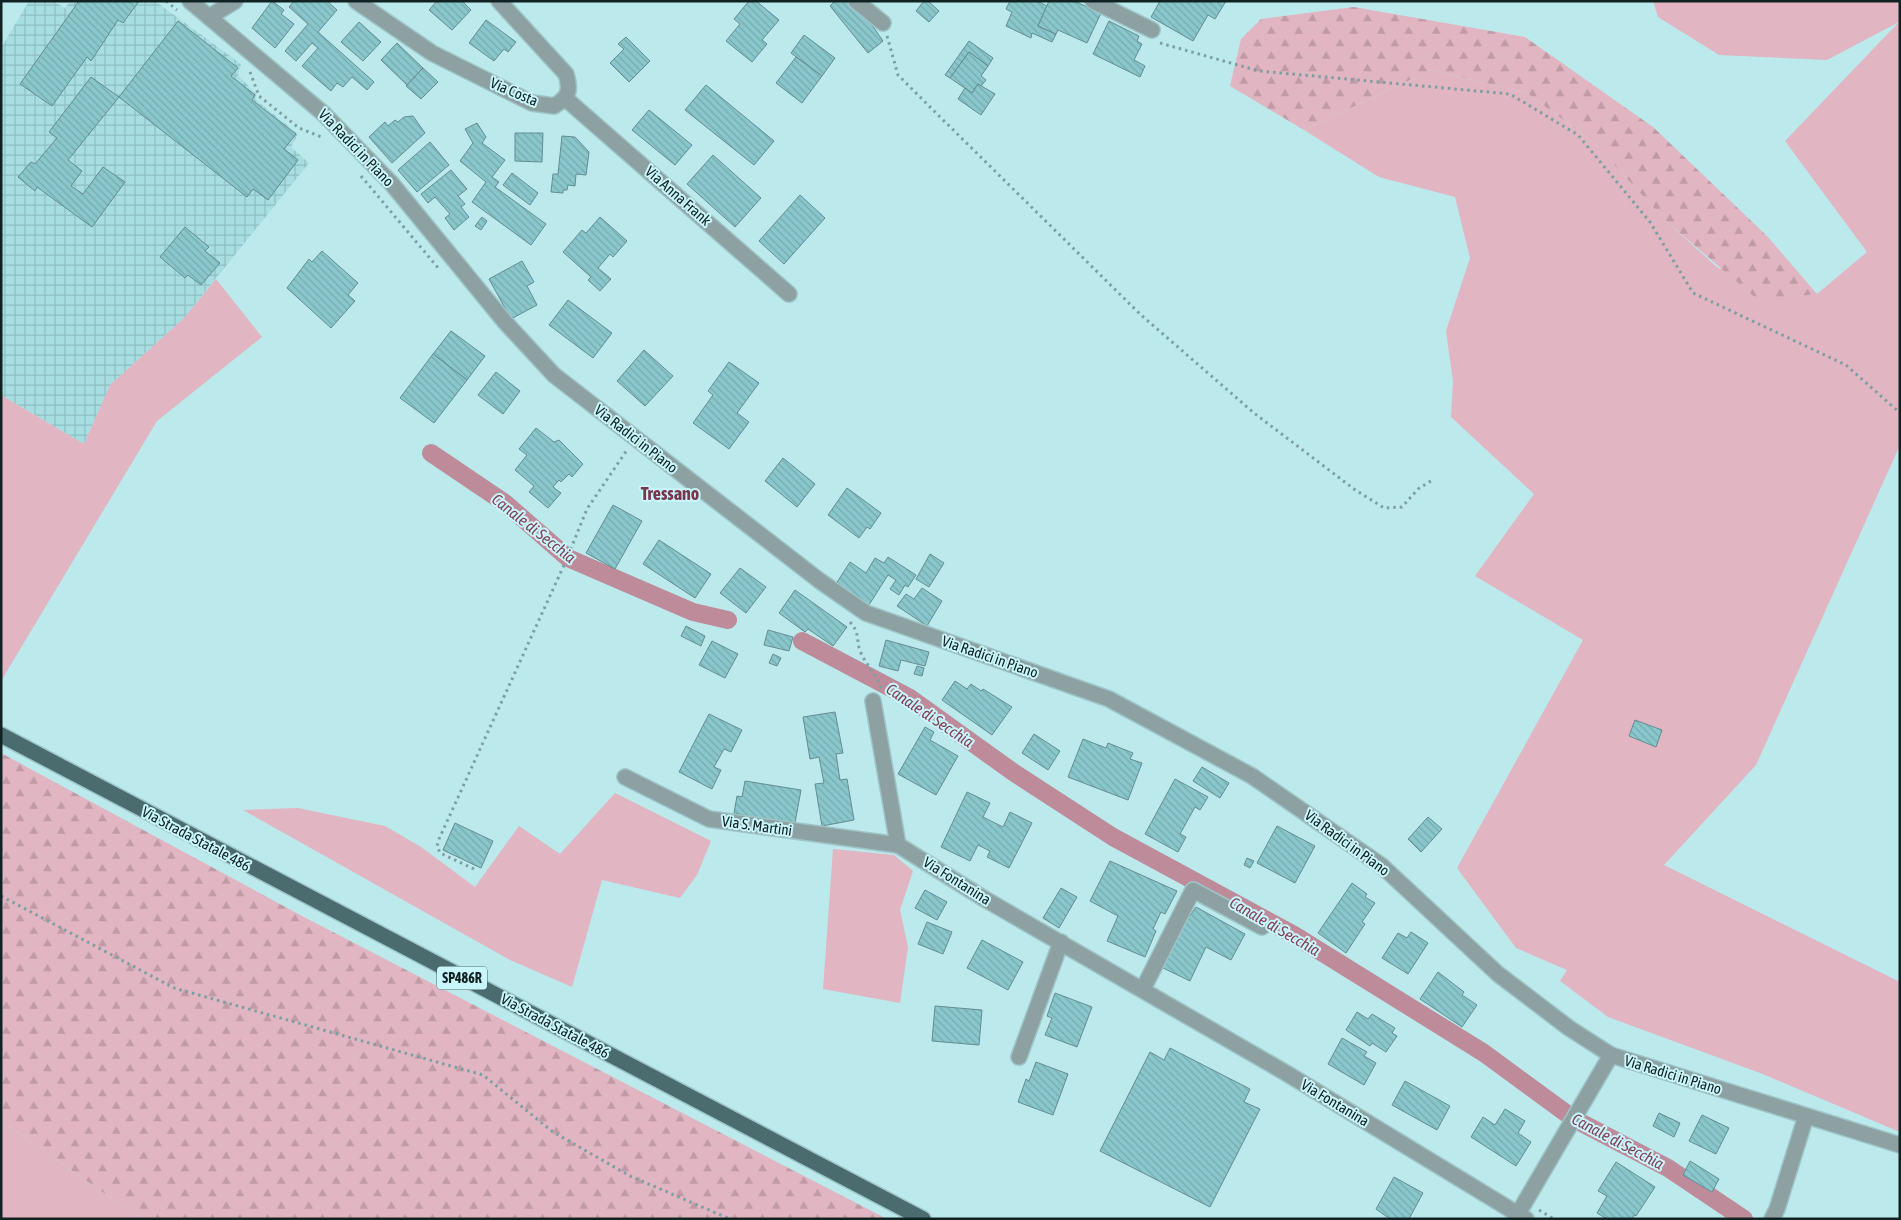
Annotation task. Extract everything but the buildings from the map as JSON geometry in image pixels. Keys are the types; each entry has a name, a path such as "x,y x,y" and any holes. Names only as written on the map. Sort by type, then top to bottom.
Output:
{"main road":[{"name":"Via Strada Statale 486","path":"1,735 924,1219"}],"street":[{"name":"Via Radici in Piano","path":"190,1 324,114 392,184 505,322 554,375 757,534 866,613 1109,699 1252,776 1382,866 1498,974 1569,1028 1611,1055 1900,1145"},
{"path":"210,17 235,1"},
{"name":"Via Costa","path":"356,1 432,53 532,102 554,106 566,98"},
{"path":"499,1 566,74 570,89 566,98"},
{"path":"856,1 883,24"},
{"path":"1093,1 1152,30"},
{"name":"Via Anna Frank","path":"566,98 789,294"},
{"path":"880,697 898,845"},
{"name":"Via S. Martini","path":"625,777 709,819 898,845"},
{"name":"Via Fontanina","path":"898,845 983,898 1143,989 1521,1213"},
{"path":"1143,989 1194,890 1262,927"},
{"path":"1019,1056 1061,942"},
{"path":"1521,1213 1611,1055"},
{"path":"1772,1219 1778,1209 1806,1116"}],"path":[{"path":"883,24 898,75 1141,314 1254,413 1354,489 1384,508 1402,508 1418,489 1434,479"},
{"path":"1152,30 1160,43 1259,71 1510,94 1578,134 1650,222 1693,293 1846,365 1900,413"},
{"path":"474,869 440,853 437,846 439,839 566,563 587,509 634,439"},
{"path":"876,674 880,697"},
{"path":"1,896 174,988 483,1075 553,1132 630,1176 730,1219"},
{"path":"1521,1213 1554,1219"}],"shaded area":[{"path":"29,1 53,1 65,8 70,1 155,1 241,64 238,75 256,94 255,99 298,134 291,147 309,163 184,318 110,385 84,444 1,395 1,48"}],"green space":[{"path":"1653,1 1900,1 1900,445 1756,765 1664,865 1900,982 1900,1132 1760,1073 1608,1017 1560,981 1567,970 1516,948 1457,868 1583,640 1475,576 1534,494 1451,417 1453,381 1446,331 1470,258 1455,197 1379,177 1304,130 1431,70 1527,93 1593,142 1667,222 1718,268 1817,294 1867,252 1785,141 1899,22 1827,60 1719,55 1658,17"},
{"path":"1354,7 1525,37 1653,127 1767,236 1817,294 1758,300 1667,222 1593,142 1527,93 1431,70 1304,130 1230,86 1241,39 1261,19"},
{"path":"216,279 262,337 157,421 1,681 1,395 84,444 110,385 184,318"},
{"path":"1,753 302,916 887,1219 141,1219 1,1121"},
{"path":"615,793 711,841 697,875 680,898 602,880 572,987 510,960 243,810 298,808 385,826 421,847 475,887 519,826 560,854"},
{"path":"833,849 894,855 913,871 900,910 908,947 900,1003 823,989"},
{"path":"1,1121 141,1219 1,1219"}],"waterway":[{"name":"Canale di Secchia","path":"431,453 505,503 568,558 693,612 728,620"},
{"name":"Canale di Secchia","path":"802,641 910,698 1013,772 1113,837 1294,935 1484,1053 1574,1119 1668,1168 1744,1219"}],"district":[{"name":"Tressano","path":"670,494"}]}
